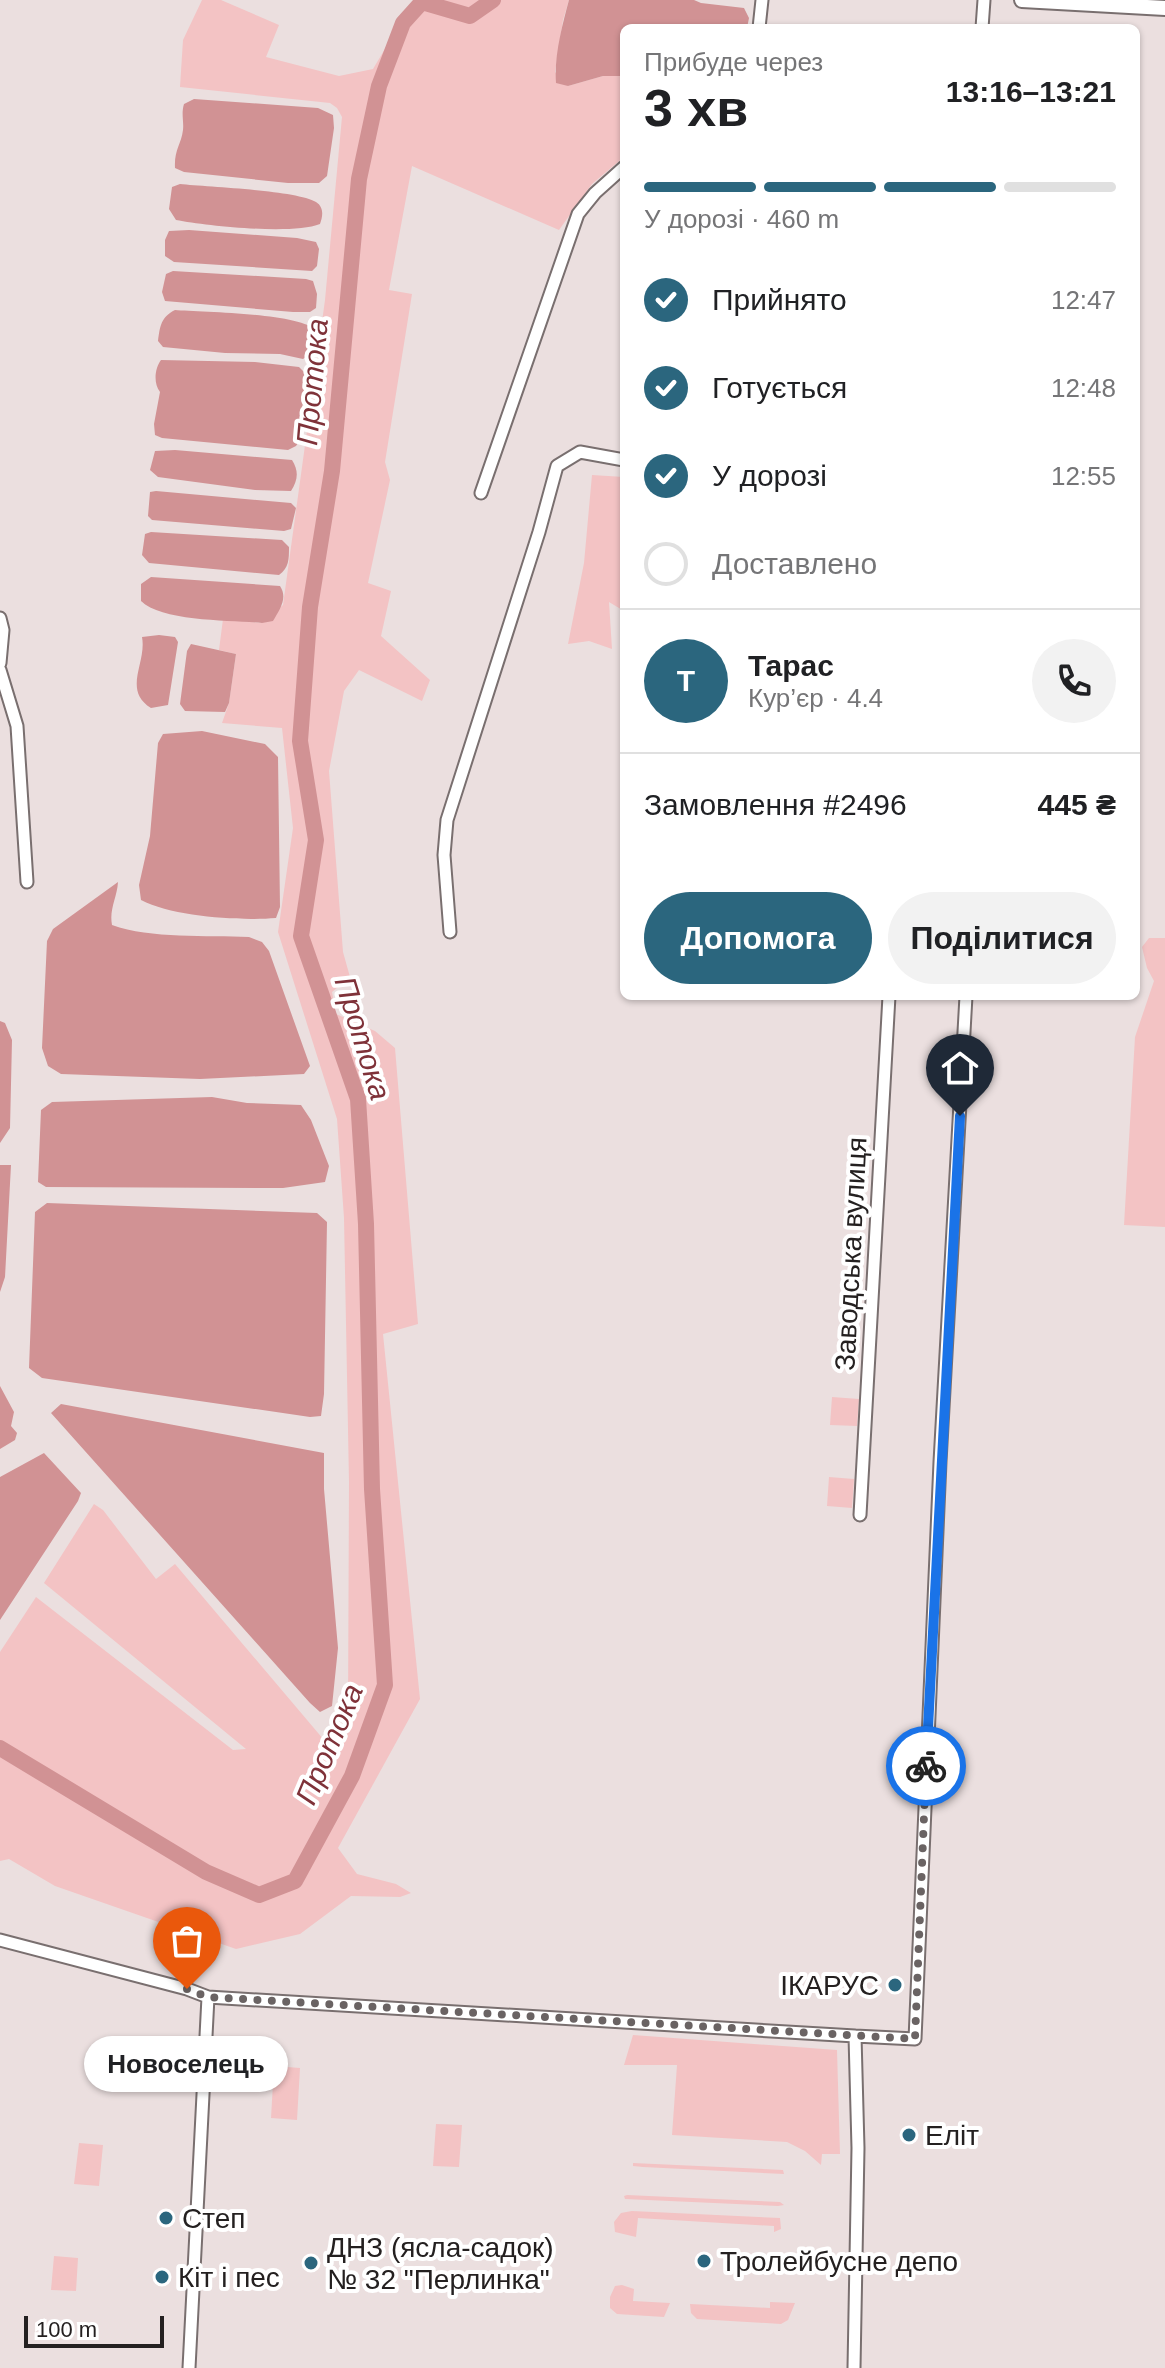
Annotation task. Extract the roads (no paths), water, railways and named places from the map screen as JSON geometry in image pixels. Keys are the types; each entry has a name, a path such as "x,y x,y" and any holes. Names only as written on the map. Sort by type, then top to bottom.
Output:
{"street":[{"path":"759,24 762,0"},
{"path":"982,24 984,0"},
{"path":"1022,0 1165,8"},
{"path":"481,493 578,214 620,171"},
{"path":"450,932 444,855 447,820 557,466 580,452 620,459"},
{"path":"0,618 3,630 0,663"},
{"path":"0,670 17,726 27,882"},
{"name":"Заводська вулиця","path":"860,1515 889,1000"},
{"path":"0,1940 208,1997 915,2039 940,1462 966,1000"},
{"path":"189,2368 208,1997"},
{"path":"854,2368 858,2162 855,2036"}],"waterway":[{"name":"Протока","path":"0,1748 206,1872 259,1895 295,1881 352,1776 385,1685 372,1489 366,1224 358,1099 301,936 316,840 300,741 310,607 332,471 359,179 379,86 403,23 422,2 470,16 493,0"}],"place":[{"name":"ІКАРУС","path":"895,1985"},
{"name":"Новоселець","path":"187,1989"},
{"name":"Еліт","path":"909,2135"},
{"name":"Степ","path":"166,2218"},
{"name":"Тролейбусне депо","path":"704,2261"},
{"name":"ДНЗ (ясла-садок) № 32 \"Перлинка\"","path":"311,2263"},
{"name":"Кіт і пес","path":"162,2277"}]}
